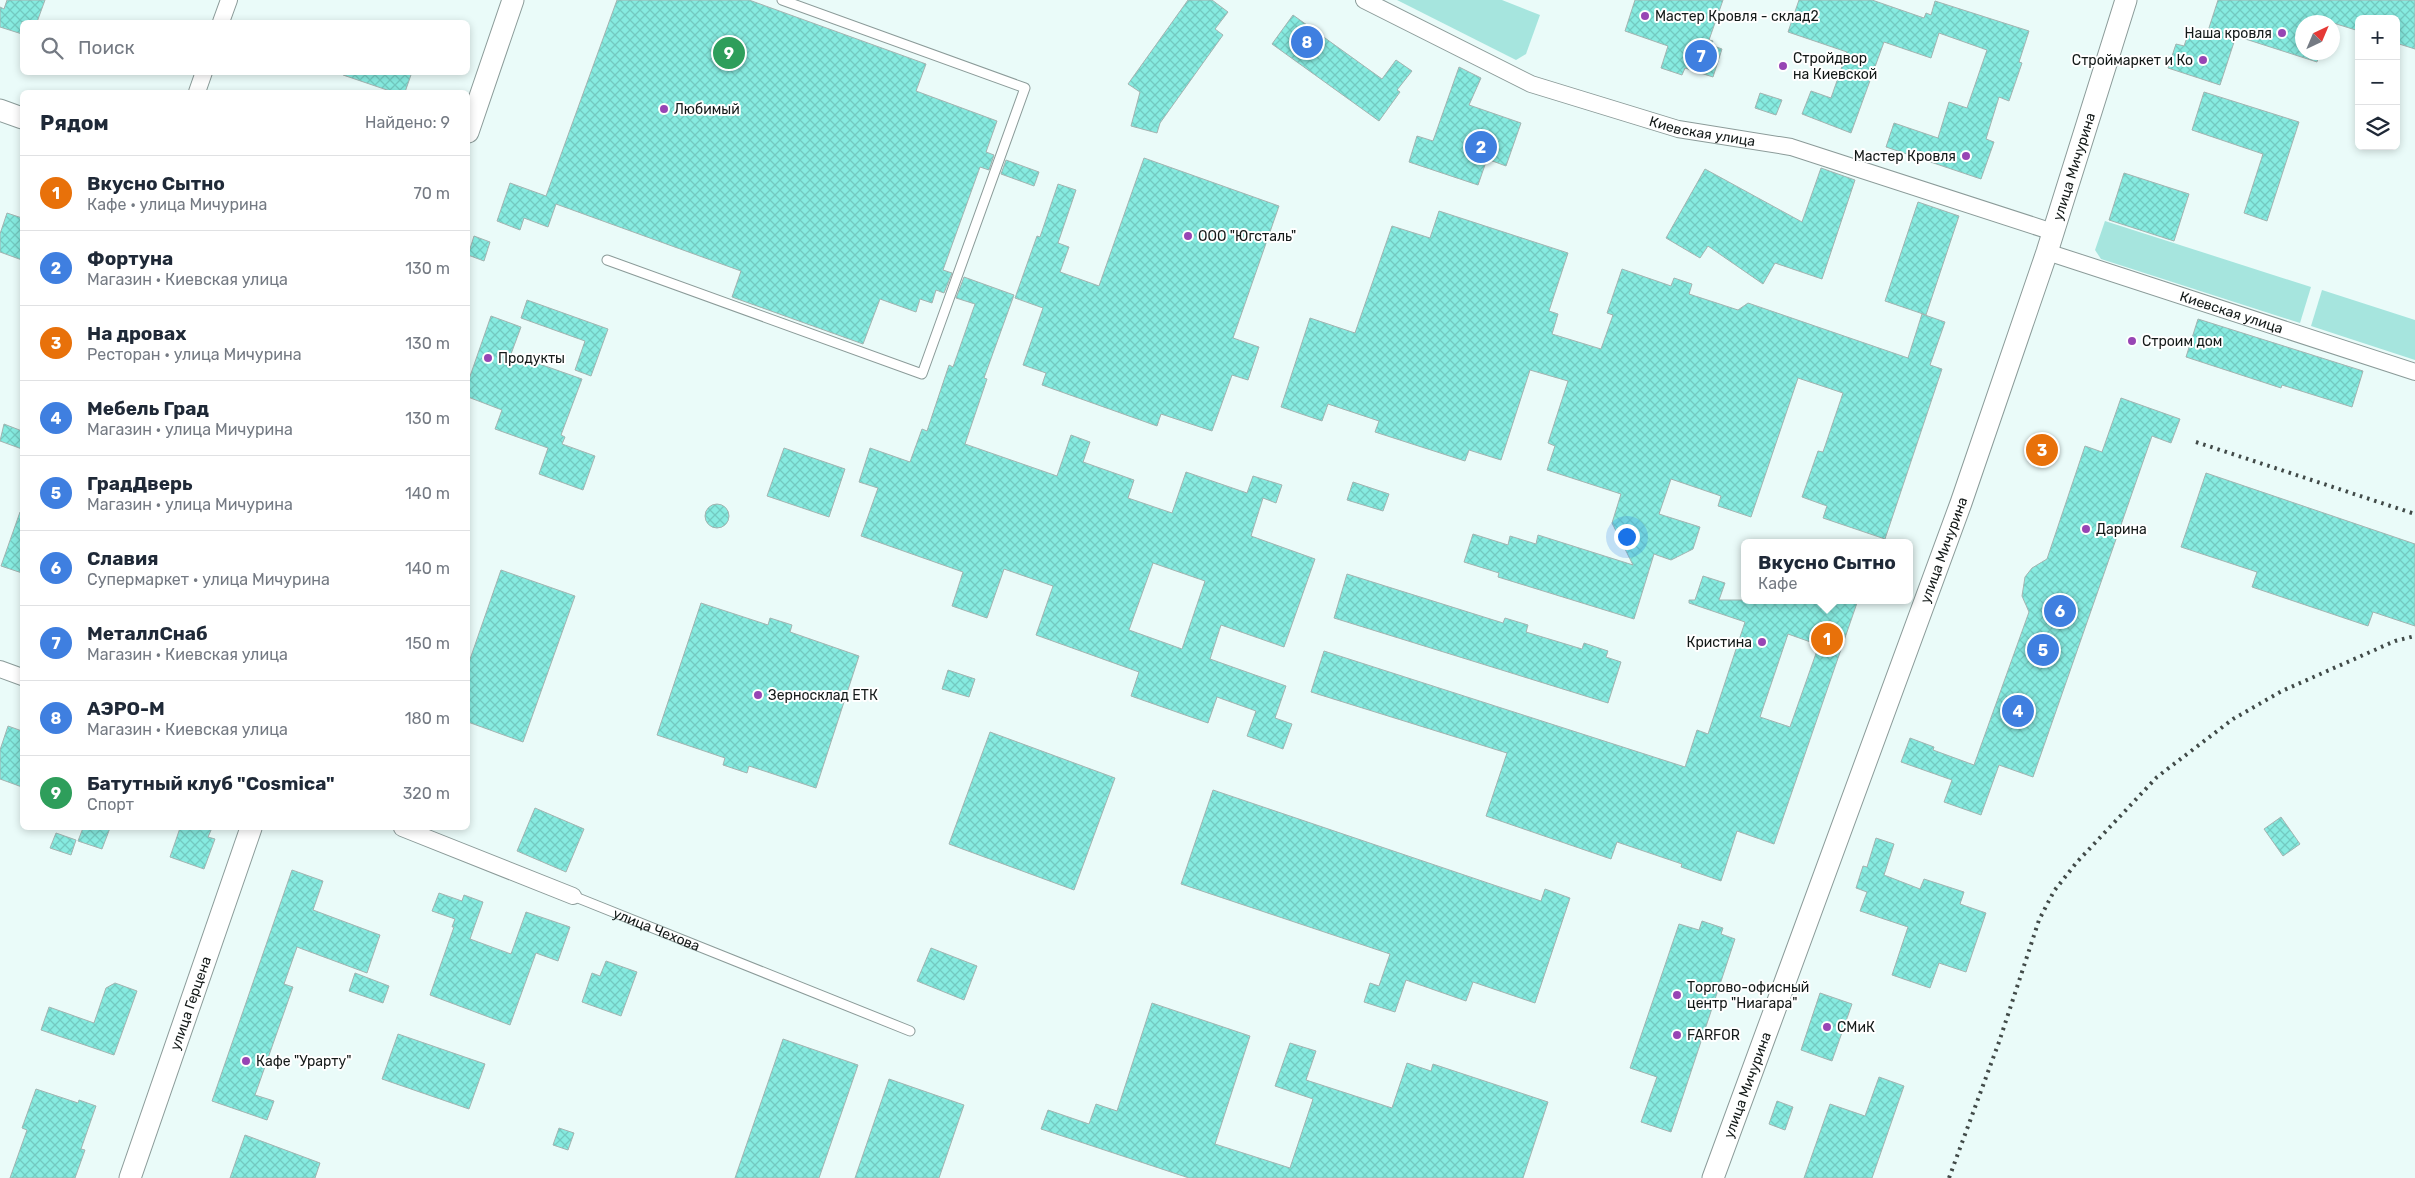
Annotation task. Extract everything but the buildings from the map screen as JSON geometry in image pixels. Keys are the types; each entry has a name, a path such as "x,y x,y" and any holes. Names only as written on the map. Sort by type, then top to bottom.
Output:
{"street":[{"path":"222,20 229,0"},
{"path":"470,126 513,0"},
{"name":"Киевская улица","path":"1364,0 1531,84 1678,129 1791,147 2050,242 2415,372"},
{"name":"улица Мичурина","path":"1713,1178 1799,949 1961,503 2050,242 2126,0"},
{"path":"197,90 203,75"},
{"path":"0,110 20,117"},
{"path":"0,669 20,674"},
{"name":"улица Герцена","path":"130,1178 250,830"},
{"name":"улица Чехова","path":"407,830 573,896"}],"lane":[{"path":"607,260 922,374 1025,88 782,0"},
{"name":"улица Чехова","path":"573,896 910,1031"}],"shaded area":[{"path":"1397,0 1502,0 1540,15 1526,54 1516,60"},
{"path":"2105,221 2311,287 2300,323 2101,259 2095,250"},
{"path":"2322,290 2415,320 2415,360 2311,326"}],"railway":[{"path":"2196,442 2415,514"},
{"path":"1949,1178 1999,1042 2039,920 2054,891 2077,862 2157,777 2233,719 2282,691 2395,641 2415,636"}],"place":[{"name":"Мастер Кровля - склад2","path":"1645,16"},
{"name":"Наша кровля","path":"2282,33"},
{"name":"АЭРО-М","path":"1307,42"},
{"name":"Батутный клуб \"Cosmica\"","path":"729,53"},
{"name":"МеталлСнаб","path":"1701,56"},
{"name":"Строймаркет и Ко","path":"2203,60"},
{"name":"Стройдвор на Киевской","path":"1783,66"},
{"name":"Любимый","path":"664,109"},
{"name":"Фортуна","path":"1481,147"},
{"name":"Мастер Кровля","path":"1966,156"},
{"name":"ООО \"Югсталь\"","path":"1188,236"},
{"name":"Строим дом","path":"2132,341"},
{"name":"Продукты","path":"488,358"},
{"name":"На дровах","path":"2042,450"},
{"name":"Дарина","path":"2086,529"},
{"name":"Славия","path":"2060,611"},
{"name":"Вкусно Сытно","path":"1827,639"},
{"name":"Кристина","path":"1762,642"},
{"name":"ГрадДверь","path":"2043,650"},
{"name":"Зерносклад ЕТК","path":"758,695"},
{"name":"Мебель Град","path":"2018,711"},
{"name":"Торгово-офисный центр \"Ниагара\"","path":"1677,995"},
{"name":"СМиК","path":"1827,1027"},
{"name":"FARFOR","path":"1677,1035"},
{"name":"Кафе \"Урарту\"","path":"246,1061"}]}
